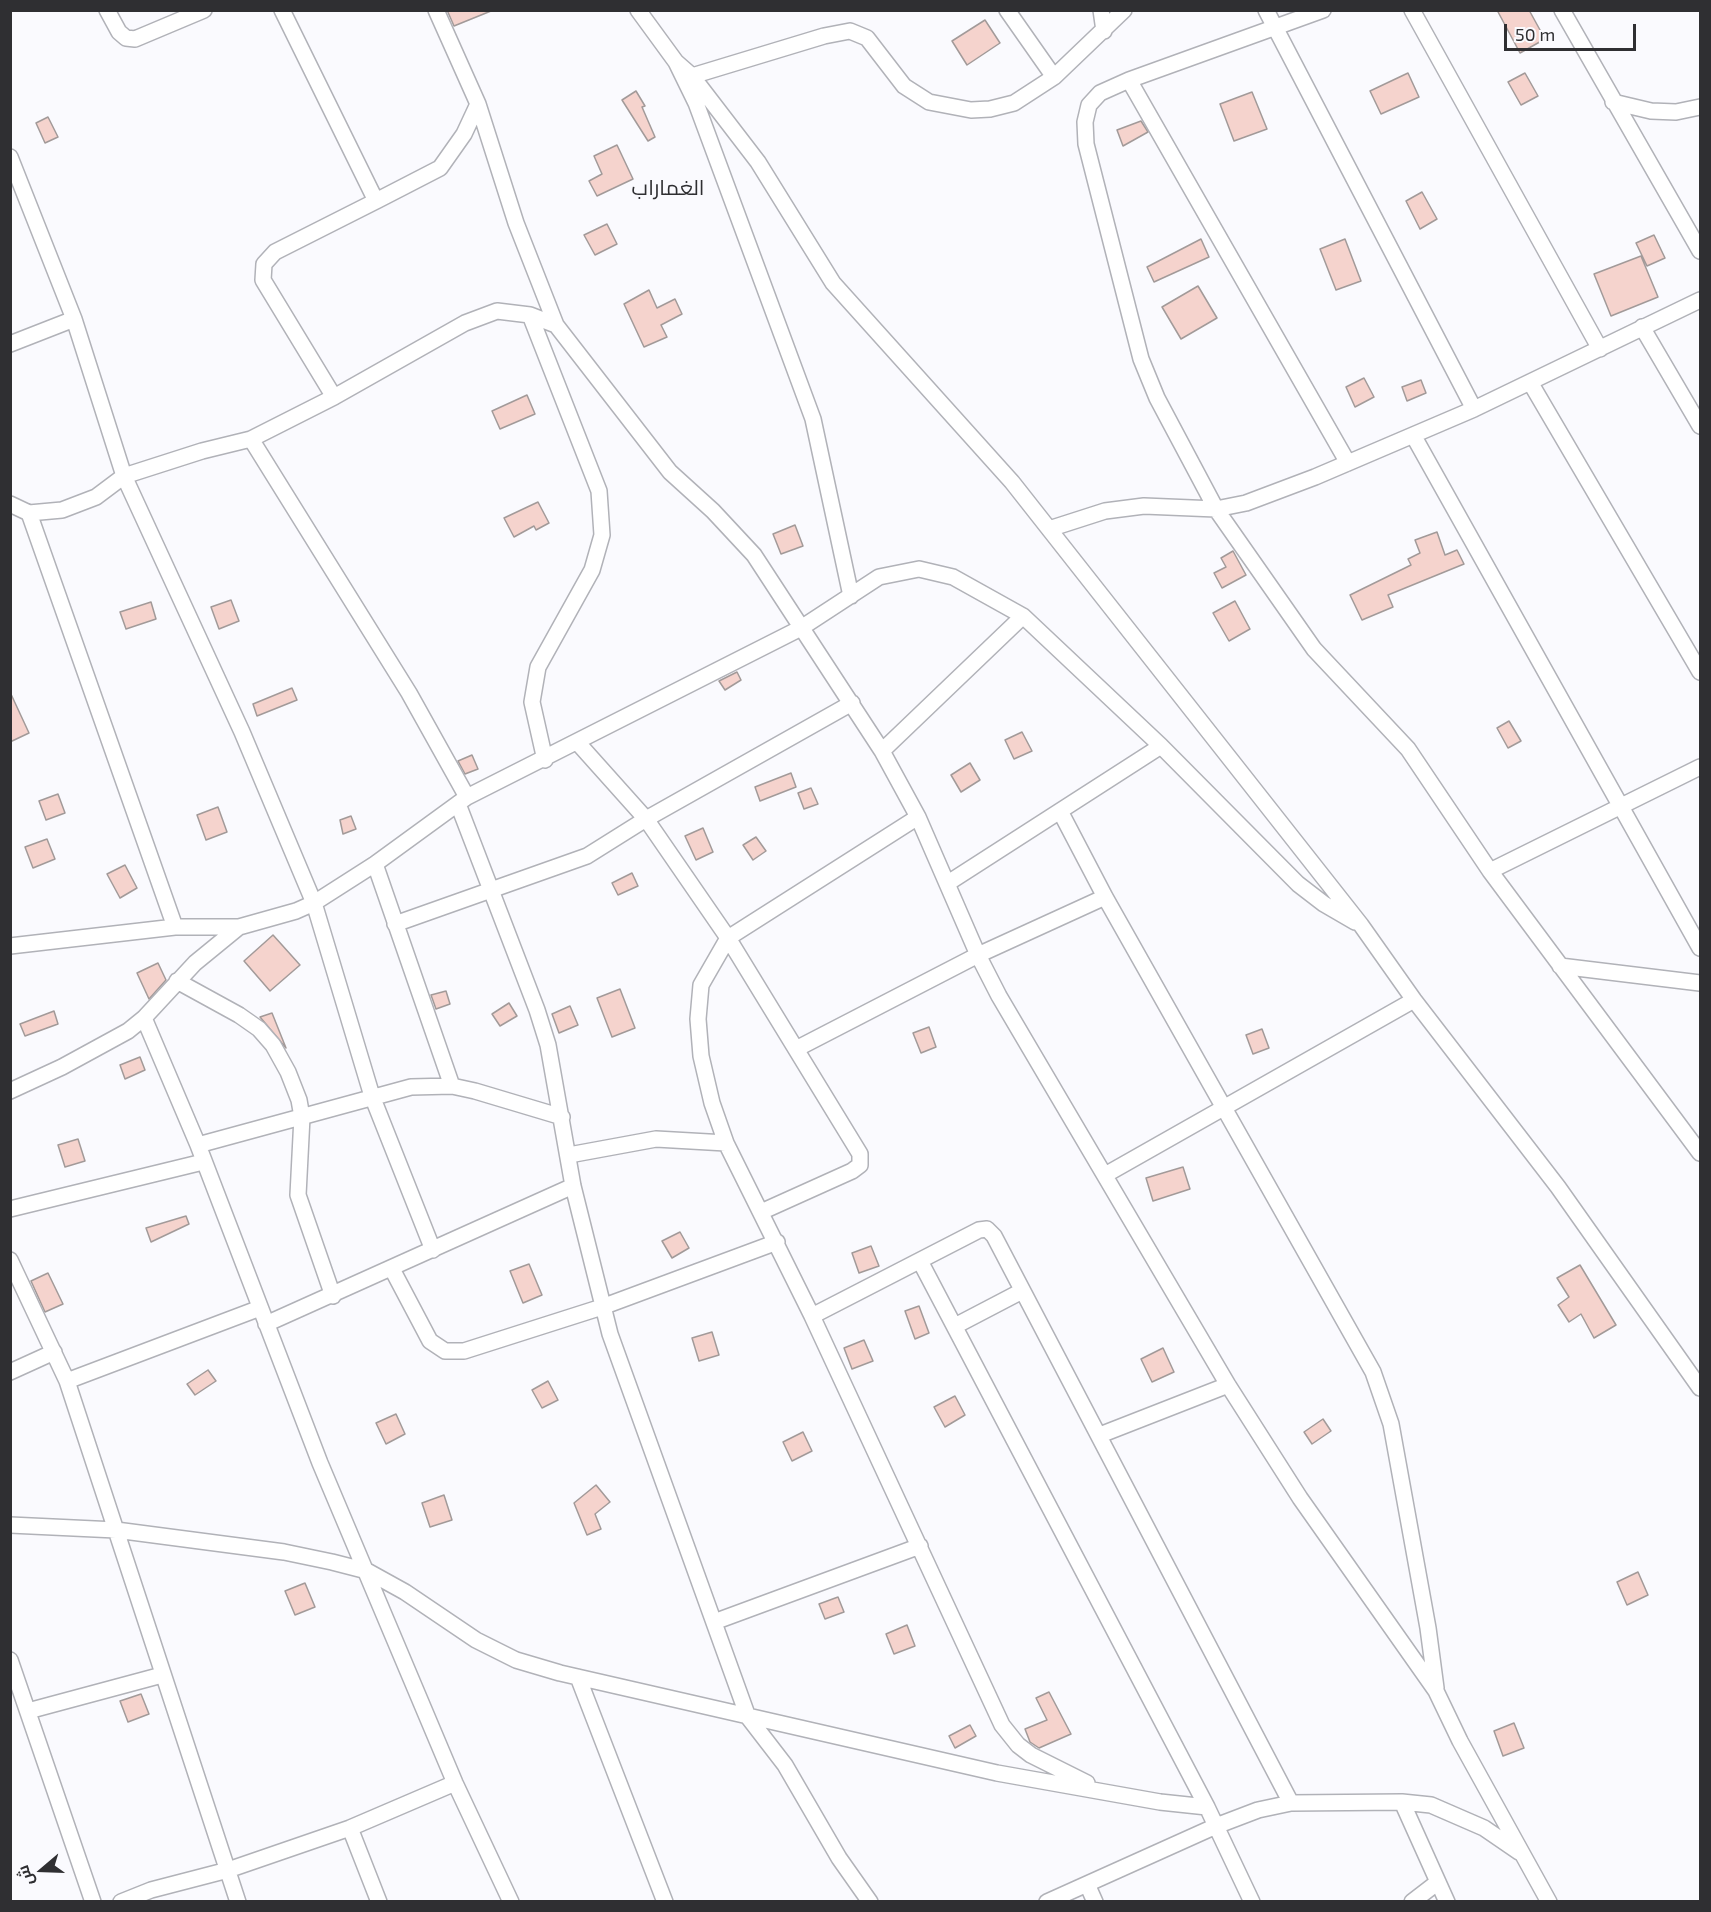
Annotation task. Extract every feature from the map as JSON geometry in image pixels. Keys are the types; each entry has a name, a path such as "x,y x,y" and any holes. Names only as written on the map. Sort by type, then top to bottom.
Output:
{"street":[{"path":"106,10 119,32 126,38 135,39 204,10"},
{"path":"282,10 376,201"},
{"path":"436,10 478,105 516,223 556,325 670,472 713,511 754,555 852,703 882,751 918,817 978,955 999,996 1228,1385 1300,1498 1437,1691 1460,1742 1550,1900"},
{"path":"638,10 676,62 696,103 813,419 851,596"},
{"path":"1007,10 1054,77"},
{"path":"1101,10 1104,31"},
{"path":"692,76 824,36 850,31 867,38 904,86 929,102 971,110 990,109 1014,104 1054,77 1124,10"},
{"path":"1266,10 1474,409"},
{"path":"1323,10 1276,29 1129,80 1100,93 1089,105 1085,122 1086,144 1141,359 1157,398 1216,509 1314,650 1408,749 1490,871 1701,1153"},
{"path":"1412,10 1600,349"},
{"path":"1562,10 1701,251"},
{"path":"676,62 692,76 758,162 833,283 1012,482 1361,925 1414,1000 1558,1187 1701,1388"},
{"path":"1129,80 1348,463"},
{"path":"1613,102 1676,112 1701,107"},
{"path":"334,397 263,280 264,264 275,252 440,168 464,134 478,105"},
{"path":"10,157 74,319 124,476 242,732 314,903 372,1096 433,1250"},
{"path":"1049,529 1115,510 1144,506 1216,509 1246,503 1348,463 1474,409 1701,300"},
{"path":"10,504 29,513 62,510 96,497 124,476 202,451 251,439 334,397 465,323 497,310 530,315 556,325"},
{"path":"530,315 599,491 602,535 592,570 538,667 532,702 545,760"},
{"path":"10,344 74,319"},
{"path":"1642,327 1701,426"},
{"path":"1530,382 1701,672"},
{"path":"1413,435 1701,948"},
{"path":"251,439 409,693 463,800 492,891 537,1010 556,1080 573,1185 602,1307 748,1717 803,1792 839,1858 870,1902"},
{"path":"29,513 175,927"},
{"path":"10,946 175,927 239,927 270,920 314,903 375,864 463,800 801,628 879,577 919,569 952,577 1023,616 1161,746 1305,890 1337,913 1361,925"},
{"path":"882,751 1023,616"},
{"path":"395,924 587,856 646,819 852,703"},
{"path":"578,743 646,819 728,938 798,1048 860,1154 860,1165 761,1212"},
{"path":"948,883 1161,746"},
{"path":"1490,871 1701,767"},
{"path":"1060,811 1105,897 1373,1372 1384,1398 1409,1515 1437,1691"},
{"path":"918,817 728,938 701,985 698,1019 701,1056 712,1103 726,1143 777,1242 1002,1725 1018,1745 1031,1755 1108,1793"},
{"path":"375,864 452,1086"},
{"path":"798,1048 978,955 1105,897"},
{"path":"10,1091 82,1057 144,1018 177,981 239,927"},
{"path":"1560,966 1701,982"},
{"path":"177,981 239,1015 266,1037 288,1072 299,1100 302,1118 298,1194 333,1296"},
{"path":"1106,1175 1414,1000"},
{"path":"144,1018 198,1145 320,1463 455,1782 511,1902"},
{"path":"198,1145 411,1087 452,1086 475,1090 562,1117"},
{"path":"569,1155 656,1139 726,1143"},
{"path":"10,1209 203,1162"},
{"path":"266,1324 333,1296 573,1185"},
{"path":"812,1316 987,1229 994,1236 1291,1803"},
{"path":"392,1269 430,1341 446,1351 464,1351 602,1307 777,1242"},
{"path":"10,1260 67,1381 238,1902"},
{"path":"920,1261 1207,1807 1252,1902"},
{"path":"955,1326 1022,1290"},
{"path":"67,1381 260,1308"},
{"path":"10,1372 54,1352"},
{"path":"1100,1435 1228,1385"},
{"path":"10,1525 116,1530 284,1552 367,1571 405,1592 476,1641 516,1660 578,1677 985,1771 1108,1793 1207,1807"},
{"path":"714,1622 920,1546"},
{"path":"10,1660 93,1902"},
{"path":"28,1711 162,1675"},
{"path":"578,1677 665,1902"},
{"path":"121,1902 151,1890 228,1870 350,1828 455,1782"},
{"path":"1047,1902 1216,1826 1258,1810 1291,1803 1402,1802 1431,1805 1458,1815 1494,1834 1524,1856"},
{"path":"1402,1802 1447,1902"},
{"path":"350,1828 379,1902"},
{"path":"1412,1902 1438,1882"},
{"path":"1087,1884 1095,1902"}],"building":[{"path":"447,10 490,10 491,11 454,26"},
{"path":"1497,10 1529,10 1545,39 1520,53"},
{"path":"985,20 1000,43 967,65 952,41"},
{"path":"1408,73 1419,97 1381,114 1370,91"},
{"path":"1525,73 1538,96 1521,105 1508,82"},
{"path":"636,91 645,106 642,107 655,137 648,141 622,100"},
{"path":"1252,92 1267,129 1234,141 1220,104"},
{"path":"48,117 58,137 45,143 36,123"},
{"path":"1141,121 1148,132 1123,146 1117,130"},
{"path":"617,145 633,179 597,196 589,181 602,174 594,156"},
{"path":"1422,192 1437,219 1420,229 1406,201"},
{"path":"607,224 617,244 595,255 584,235"},
{"path":"1654,235 1665,258 1647,266 1636,243"},
{"path":"1201,239 1209,257 1154,282 1147,267"},
{"path":"1345,239 1361,281 1336,290 1320,249"},
{"path":"1641,256 1658,297 1611,316 1594,274"},
{"path":"1198,286 1217,318 1181,339 1162,307"},
{"path":"649,290 657,308 675,299 682,314 661,325 667,337 644,347 624,304"},
{"path":"1364,378 1374,397 1355,407 1346,387"},
{"path":"1421,380 1426,393 1407,401 1402,387"},
{"path":"527,395 535,414 500,429 492,411"},
{"path":"538,502 549,523 536,530 534,526 514,537 504,518"},
{"path":"795,525 803,546 781,554 773,534"},
{"path":"1437,532 1445,555 1457,550 1464,564 1388,595 1393,607 1362,620 1350,595 1411,565 1408,559 1420,553 1415,540"},
{"path":"1233,551 1246,575 1222,588 1214,573 1226,567 1221,558"},
{"path":"231,600 239,621 219,629 211,607"},
{"path":"1235,601 1250,629 1229,641 1213,613"},
{"path":"151,602 156,619 126,629 120,612"},
{"path":"737,672 741,680 725,690 719,681"},
{"path":"292,688 297,700 257,716 253,704"},
{"path":"10,692 29,733 10,742"},
{"path":"1509,721 1521,741 1508,748 1497,728"},
{"path":"1022,732 1032,751 1014,759 1005,740"},
{"path":"472,755 478,769 465,774 458,761"},
{"path":"970,763 980,780 961,792 951,775"},
{"path":"791,773 796,787 760,801 755,787"},
{"path":"811,788 818,804 804,809 798,793"},
{"path":"58,794 65,813 46,820 39,801"},
{"path":"218,807 227,832 206,840 197,815"},
{"path":"351,816 356,829 343,834 340,820"},
{"path":"703,828 713,852 696,860 685,836"},
{"path":"756,837 766,851 753,860 743,845"},
{"path":"47,839 55,859 33,868 25,847"},
{"path":"125,865 137,888 120,898 107,874"},
{"path":"632,873 638,886 618,895 612,883"},
{"path":"273,935 300,965 270,991 244,961"},
{"path":"158,963 166,980 149,999 137,973"},
{"path":"620,989 635,1028 612,1037 597,998"},
{"path":"446,991 450,1004 436,1009 431,995"},
{"path":"509,1003 517,1016 500,1026 492,1014"},
{"path":"570,1006 578,1025 559,1033 552,1014"},
{"path":"54,1011 58,1024 25,1036 20,1024"},
{"path":"272,1013 286,1048 260,1017"},
{"path":"929,1027 936,1047 921,1053 913,1033"},
{"path":"1262,1029 1269,1048 1253,1054 1246,1035"},
{"path":"140,1057 145,1070 125,1079 120,1065"},
{"path":"78,1139 85,1161 65,1167 58,1145"},
{"path":"1183,1167 1190,1189 1153,1201 1146,1178"},
{"path":"186,1216 189,1224 151,1242 146,1228"},
{"path":"680,1232 689,1248 672,1258 662,1241"},
{"path":"871,1246 879,1266 859,1273 852,1253"},
{"path":"529,1264 542,1295 523,1303 510,1271"},
{"path":"1580,1265 1616,1325 1594,1338 1581,1314 1569,1322 1558,1305 1569,1297 1557,1278"},
{"path":"48,1273 63,1304 45,1312 31,1281"},
{"path":"919,1306 929,1333 915,1339 905,1311"},
{"path":"712,1332 719,1355 699,1361 692,1338"},
{"path":"864,1340 873,1361 852,1369 844,1348"},
{"path":"1163,1348 1174,1372 1152,1382 1141,1359"},
{"path":"208,1370 216,1381 195,1395 187,1384"},
{"path":"548,1381 558,1400 542,1408 532,1390"},
{"path":"955,1396 965,1415 945,1427 934,1407"},
{"path":"396,1414 405,1434 386,1444 376,1423"},
{"path":"1323,1419 1331,1431 1312,1444 1304,1432"},
{"path":"803,1432 812,1451 792,1461 783,1442"},
{"path":"596,1485 610,1502 595,1514 601,1529 587,1535 574,1503"},
{"path":"444,1495 452,1520 430,1527 422,1503"},
{"path":"1638,1572 1648,1595 1627,1605 1617,1582"},
{"path":"305,1583 315,1607 295,1615 285,1591"},
{"path":"838,1597 844,1612 825,1619 819,1604"},
{"path":"907,1625 915,1646 894,1654 886,1634"},
{"path":"1049,1692 1071,1734 1039,1748 1030,1742 1025,1729 1047,1720 1036,1698"},
{"path":"141,1694 149,1714 128,1722 120,1701"},
{"path":"1514,1723 1524,1748 1503,1756 1494,1731"},
{"path":"970,1725 976,1736 955,1748 949,1736"}],"district":[{"name":"الغماراب","path":"668,188"}]}
